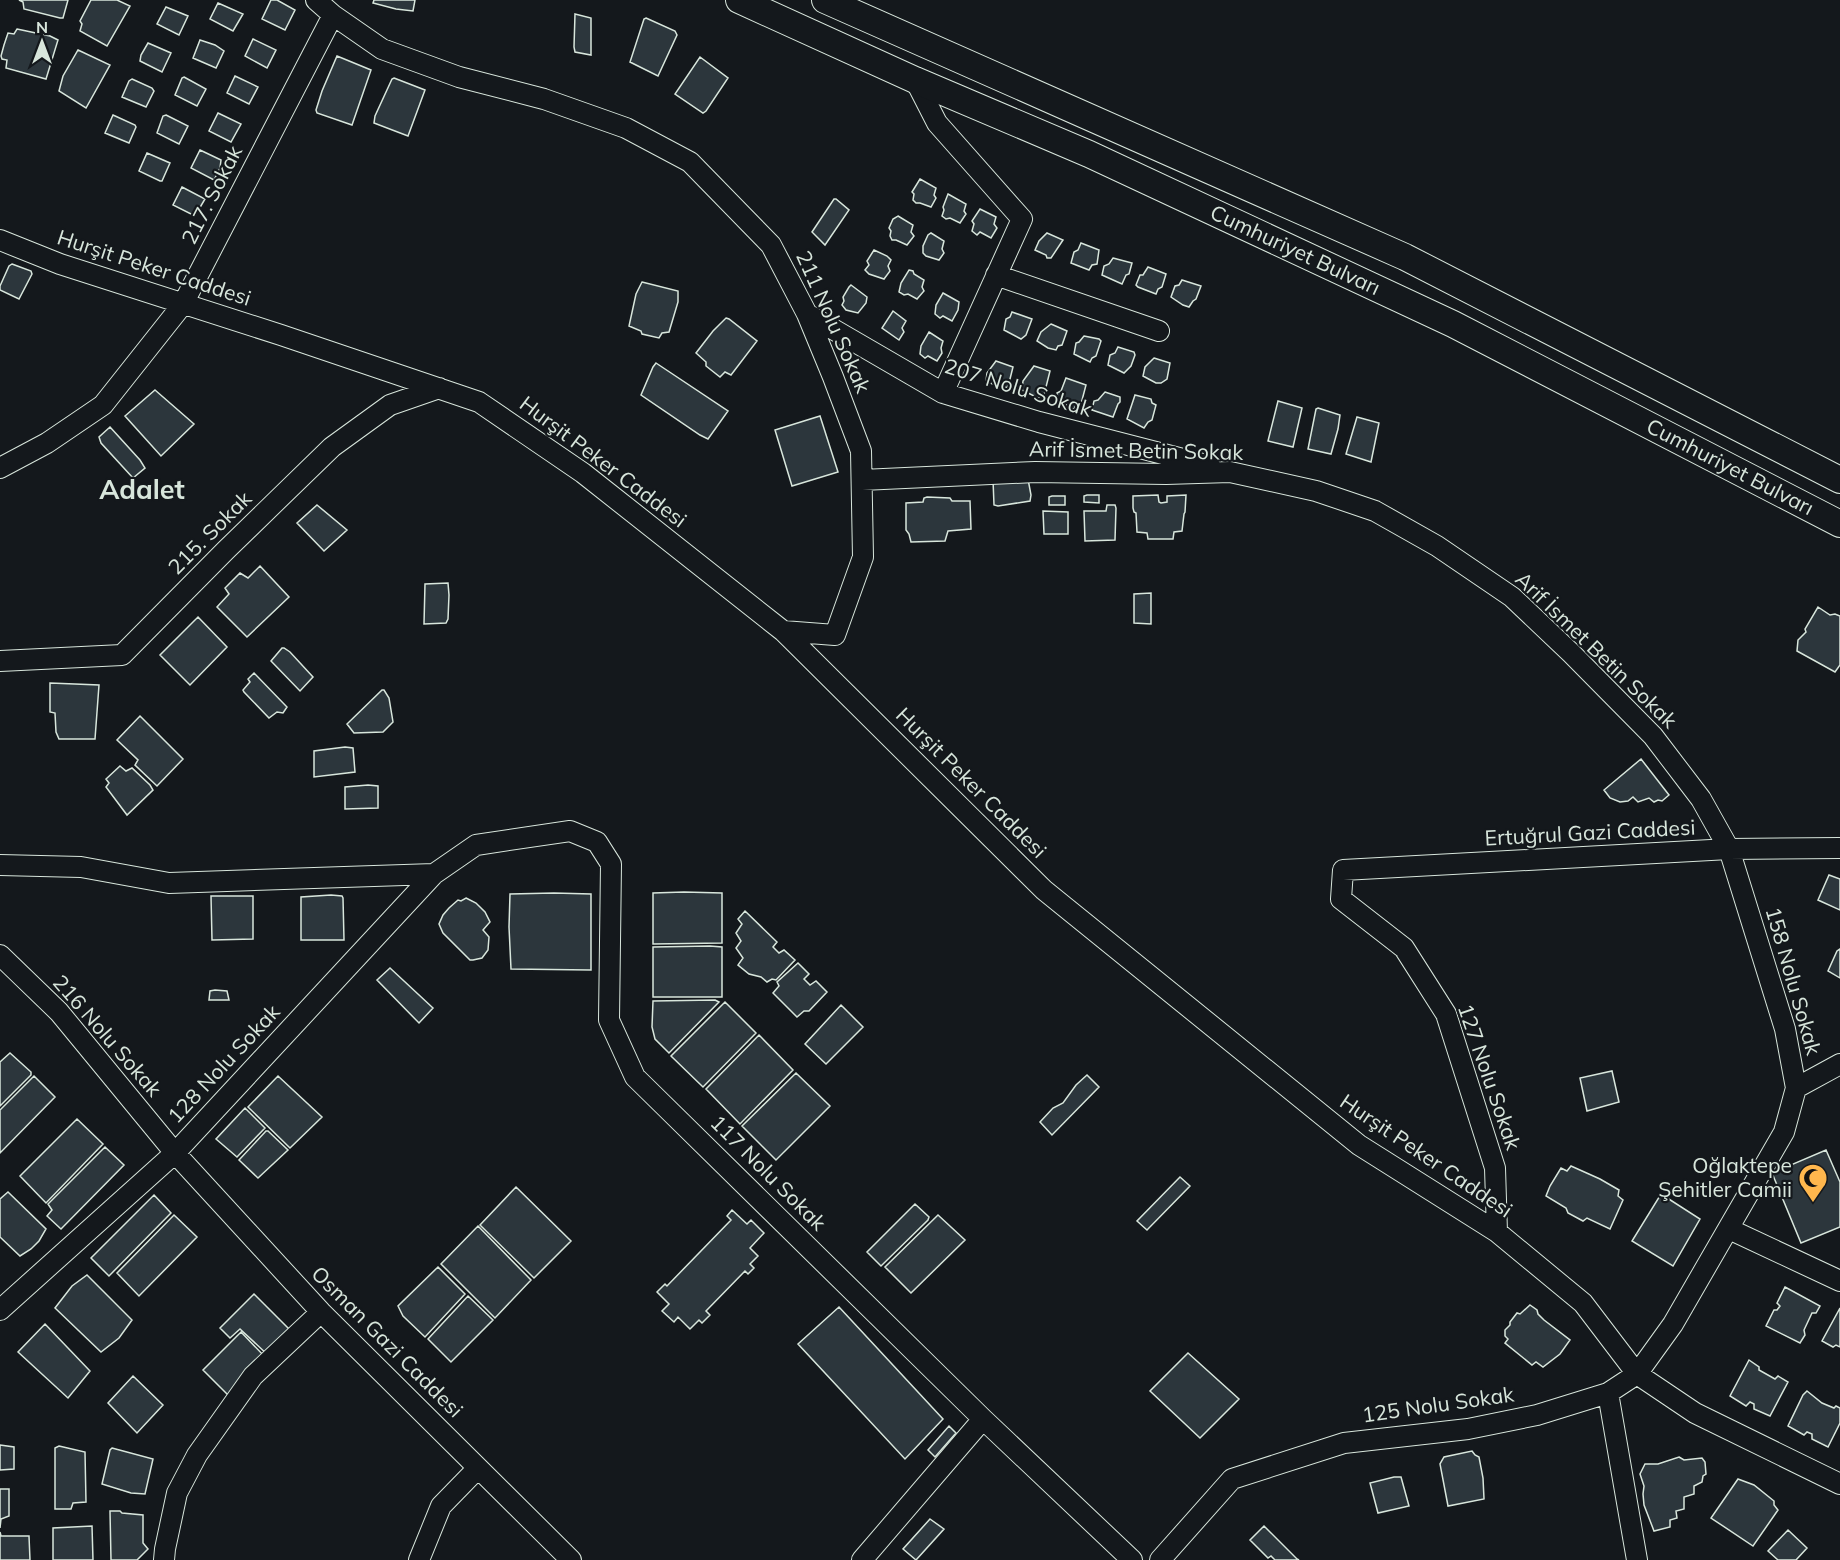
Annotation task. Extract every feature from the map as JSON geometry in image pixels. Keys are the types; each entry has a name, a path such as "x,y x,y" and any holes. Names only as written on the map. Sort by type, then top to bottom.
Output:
{"main road":[{"name":"Cumhuriyet Bulvarı","path":"739,0 915,80 1089,154 1453,324 1840,524"},
{"name":"Cumhuriyet Bulvarı","path":"825,0 1405,257 1840,480"}],"street":[{"name":"211 Nolu Sokak","path":"316,0 333,15 382,49 459,77 544,99 626,128 690,162 771,245 807,314 833,377 861,451 862,480 863,557 836,635 783,631"},
{"name":"217. Sokak","path":"0,468 47,443 103,405 183,304 333,15"},
{"path":"915,80 937,123 1022,219 943,393"},
{"name":"Hurşit Peker Caddesi","path":"0,240 60,264 479,402 573,466 783,631 1044,890 1359,1145 1497,1232 1583,1303 1637,1374 1695,1413 1840,1484"},
{"path":"996,275 1159,331"},
{"name":"207 Nolu Sokak","path":"807,314 943,393 1039,422 1230,472"},
{"name":"215. Sokak","path":"0,661 122,655 332,447 390,405 439,388"},
{"name":"Arif İsmet Betin Sokak","path":"862,480 1035,472 1166,474 1230,472 1316,491 1375,511 1437,546 1512,597 1571,653 1653,736 1701,799 1729,849"},
{"name":"117 Nolu Sokak","path":"476,846 570,831 597,842 611,864 609,1020 635,1077 983,1419 1132,1560"},
{"name":"128 Nolu Sokak","path":"0,1310 174,1153 434,874 476,846"},
{"name":"Ertuğrul Gazi Caddesi","path":"1342,870 1729,849 1840,848"},
{"name":"158 Nolu Sokak","path":"1637,1374 1673,1324 1784,1132 1796,1088 1785,1029 1729,849"},
{"path":"0,864 81,867 169,883 434,874"},
{"name":"127 Nolu Sokak","path":"1342,870 1341,899 1404,948 1446,1014 1496,1168 1497,1232"},
{"name":"216 Nolu Sokak","path":"0,955 59,1012 174,1153"},
{"path":"1796,1088 1840,1064"},
{"name":"Osman Gazi Caddesi","path":"174,1153 321,1312 571,1560"},
{"path":"1729,1229 1840,1281"},
{"path":"164,1560 177,1493 197,1455 253,1377 321,1312"},
{"name":"125 Nolu Sokak","path":"1160,1560 1232,1479 1344,1443 1468,1429 1537,1415 1608,1393 1637,1374"},
{"path":"1608,1393 1637,1560"},
{"path":"862,1560 983,1419"},
{"path":"419,1560 441,1506 478,1468"}],"building":[{"path":"19,0 68,0 63,18 60,18 24,9 23,2"},
{"path":"91,0 117,0 130,6 107,46 80,31 82,24 80,21"},
{"path":"271,0 277,0 295,10 285,30 262,19"},
{"path":"374,0 415,0 413,11 373,3"},
{"path":"218,3 243,14 233,31 210,19"},
{"path":"166,7 188,16 179,35 157,24"},
{"path":"575,14 591,18 591,55 575,52"},
{"path":"646,18 675,31 677,35 658,76 630,62"},
{"path":"17,29 58,40 46,79 6,68 7,60 2,59 1,56 4,45 8,33 14,34"},
{"path":"253,39 276,50 267,68 245,56"},
{"path":"200,40 224,51 216,68 193,58"},
{"path":"148,43 171,53 162,72 140,61"},
{"path":"78,50 110,65 86,108 59,91 63,76"},
{"path":"337,56 371,70 352,125 317,113 316,110"},
{"path":"700,57 728,78 703,113 675,94"},
{"path":"235,76 258,87 249,104 227,93"},
{"path":"184,77 206,89 197,106 175,95"},
{"path":"394,78 425,90 408,136 374,123 375,116"},
{"path":"132,79 154,91 146,107 122,97"},
{"path":"218,113 241,124 231,142 209,131"},
{"path":"113,115 135,125 129,143 105,133"},
{"path":"166,115 188,126 179,144 157,133 163,116"},
{"path":"200,150 221,160 214,180 191,168"},
{"path":"147,153 170,163 162,181 139,171"},
{"path":"920,179 936,188 934,195 936,198 931,207 913,200 912,192"},
{"path":"182,187 205,199 195,216 173,205"},
{"path":"948,194 966,204 964,211 966,214 960,223 942,216"},
{"path":"834,199 849,210 825,245 812,232"},
{"path":"980,209 996,217 994,224 997,228 991,238 980,232 977,235 972,231 974,224 972,221"},
{"path":"898,216 913,225 911,232 914,236 907,245 892,240 890,236 889,228 893,219"},
{"path":"931,233 944,241 942,249 944,253 939,260 923,253 923,246"},
{"path":"1047,233 1063,240 1051,258 1035,250 1039,241"},
{"path":"1081,243 1099,250 1097,264 1092,265 1089,270 1071,263 1074,252 1078,250"},
{"path":"874,250 891,260 888,266 890,271 884,279 869,274 865,270 869,265 867,261"},
{"path":"1113,258 1132,263 1129,274 1126,275 1122,284 1102,275 1104,266 1109,264"},
{"path":"12,264 31,271 32,274 19,299 0,290 9,266"},
{"path":"1148,267 1166,274 1162,287 1156,294 1136,285 1140,275 1143,275"},
{"path":"909,270 924,280 922,287 924,291 917,299 899,292 901,283"},
{"path":"1182,280 1201,286 1196,299 1189,307 1171,297 1175,286 1179,285"},
{"path":"642,282 678,291 678,302 669,332 662,333 659,338 642,334 641,331 629,326 636,294"},
{"path":"851,285 867,297 866,303 858,313 846,310 842,305 843,297"},
{"path":"943,293 959,302 958,310 952,321 935,314 936,305"},
{"path":"893,311 906,321 902,328 904,332 899,340 882,328"},
{"path":"1012,312 1032,319 1026,335 1021,339 1004,330 1006,319"},
{"path":"726,318 757,341 731,375 725,372 720,377 706,366 706,362 696,353"},
{"path":"1051,324 1067,331 1062,345 1056,350 1037,341 1041,332"},
{"path":"929,332 943,341 942,353 937,361 920,354 921,346"},
{"path":"1084,336 1101,341 1096,356 1090,362 1074,354 1076,343"},
{"path":"1118,347 1134,352 1135,355 1131,366 1124,373 1108,365 1110,355 1115,353"},
{"path":"1154,358 1170,363 1167,379 1161,383 1156,383 1143,376 1145,367"},
{"path":"996,361 1013,367 1008,387 998,388 986,381 987,373"},
{"path":"656,363 728,411 708,439 641,395"},
{"path":"1034,366 1050,371 1044,395 1038,398 1022,390 1023,381"},
{"path":"1066,378 1086,385 1081,404 1076,405 1074,409 1057,402 1057,393 1061,391"},
{"path":"155,390 194,424 161,456 125,416"},
{"path":"1105,392 1120,397 1113,417 1092,410 1094,401"},
{"path":"1135,395 1151,399 1156,405 1152,420 1144,428 1127,419"},
{"path":"1278,401 1302,408 1293,447 1268,441"},
{"path":"1318,408 1340,415 1331,454 1308,449"},
{"path":"820,416 838,472 792,486 775,430"},
{"path":"1357,417 1379,423 1371,462 1346,454"},
{"path":"110,427 145,468 133,478 101,443 99,437"},
{"path":"1028,479 1030,501 994,505 993,480"},
{"path":"1099,495 1099,503 1084,502 1084,496"},
{"path":"1158,495 1161,503 1167,502 1167,496 1186,495 1182,531 1174,532 1173,539 1148,539 1147,533 1137,532 1133,496"},
{"path":"1065,496 1065,505 1049,505 1049,497"},
{"path":"927,497 970,501 971,529 948,531 945,541 911,542 906,530 906,503 923,502"},
{"path":"317,505 347,530 324,551 297,523"},
{"path":"1107,505 1115,505 1116,508 1115,540 1085,541 1084,511 1106,511"},
{"path":"1043,511 1068,512 1068,534 1044,534"},
{"path":"260,566 289,597 247,637 217,607 229,594 225,588 240,573 248,578"},
{"path":"448,583 446,623 424,624 425,584"},
{"path":"1151,593 1151,624 1134,623 1134,594"},
{"path":"1818,607 1830,615 1840,616 1840,665 1835,672 1797,651 1798,640 1806,632 1805,629"},
{"path":"198,617 227,647 190,685 160,655"},
{"path":"282,648 290,652 313,677 300,691 271,661"},
{"path":"254,673 287,707 283,713 277,712 269,718 244,692 243,690 250,682 248,679"},
{"path":"50,683 99,685 95,739 59,739 56,732 55,713 50,712"},
{"path":"382,690 389,698 393,722 383,732 354,733 347,724"},
{"path":"140,716 183,759 157,786 135,765 138,760 117,740"},
{"path":"353,748 355,772 314,777 314,751"},
{"path":"1641,759 1669,795 1662,801 1654,802 1649,798 1638,802 1633,797 1628,801 1620,802 1610,798 1604,790"},
{"path":"120,766 126,771 132,768 153,790 127,815 106,787 109,783 106,779"},
{"path":"378,786 378,808 345,809 345,787"},
{"path":"1829,875 1840,879 1840,910 1818,900"},
{"path":"653,893 722,893 722,943 653,944"},
{"path":"510,894 591,894 591,970 511,969"},
{"path":"331,895 343,898 344,940 301,940 301,897"},
{"path":"211,896 253,896 253,939 212,940"},
{"path":"466,898 476,903 485,912 490,922 483,930 489,937 488,950 482,958 473,960 470,960 443,933 439,924 449,908 458,900"},
{"path":"745,911 777,942 773,947 779,953 784,950 795,960 776,980 772,979 767,982 761,977 749,974 738,965 743,958 736,948 741,941 736,933 742,924 738,919"},
{"path":"653,947 722,947 722,997 653,997"},
{"path":"1840,949 1840,978 1828,971"},
{"path":"798,963 809,974 804,979 810,985 816,981 827,992 809,1011 804,1011 797,1017 773,993 779,986 777,982"},
{"path":"390,968 433,1008 419,1023 377,980"},
{"path":"210,991 227,991 229,1000 209,1000"},
{"path":"715,1000 719,1002 669,1053 655,1039 652,1027 653,1001"},
{"path":"725,1002 756,1033 703,1087 671,1056"},
{"path":"841,1005 863,1027 826,1064 805,1044"},
{"path":"759,1035 793,1070 740,1124 706,1089"},
{"path":"10,1053 31,1072 31,1075 0,1106 0,1062"},
{"path":"1612,1071 1619,1102 1587,1111 1580,1078"},
{"path":"796,1073 830,1106 776,1160 742,1126"},
{"path":"1087,1075 1099,1087 1052,1135 1040,1122 1053,1108 1063,1103 1076,1085"},
{"path":"34,1076 55,1097 0,1153 0,1110"},
{"path":"278,1076 322,1117 290,1148 248,1107"},
{"path":"245,1108 265,1128 237,1157 216,1139"},
{"path":"77,1119 103,1144 46,1203 20,1176"},
{"path":"266,1131 288,1150 258,1178 239,1160"},
{"path":"105,1147 124,1165 61,1229 47,1216 52,1210 48,1204"},
{"name":"Oğlaktepe Şehitler Camii","path":"1826,1150 1840,1182 1840,1227 1801,1243 1772,1173"},
{"path":"1571,1166 1619,1190 1618,1196 1623,1200 1610,1229 1587,1218 1583,1221 1546,1196 1561,1168 1567,1171"},
{"path":"1180,1177 1190,1186 1147,1230 1137,1221"},
{"path":"516,1187 571,1241 534,1278 480,1225"},
{"path":"8,1192 46,1229 39,1241 20,1256 0,1237 0,1199"},
{"path":"1661,1194 1700,1219 1673,1266 1632,1241"},
{"path":"154,1195 171,1213 109,1276 91,1258"},
{"path":"915,1204 929,1217 928,1220 881,1266 867,1252"},
{"path":"732,1210 747,1224 751,1220 764,1233 750,1248 758,1256 750,1264 754,1268 748,1274 745,1271 706,1311 710,1315 702,1323 699,1320 690,1329 678,1317 674,1322 662,1311 669,1304 657,1292 665,1284 667,1286 731,1220 727,1216"},
{"path":"174,1215 197,1237 139,1296 117,1273"},
{"path":"938,1215 965,1240 911,1293 885,1267"},
{"path":"478,1226 531,1280 495,1318 441,1264"},
{"path":"438,1267 465,1294 425,1337 403,1316 398,1306"},
{"path":"87,1275 132,1320 119,1338 101,1352 55,1308 72,1286"},
{"path":"1785,1287 1820,1306 1816,1313 1812,1313 1800,1343 1766,1326 1774,1310 1780,1306 1777,1303"},
{"path":"254,1294 292,1332 269,1356 240,1329 230,1338 220,1328"},
{"path":"468,1296 493,1320 451,1362 428,1339"},
{"path":"1530,1305 1544,1320 1570,1340 1560,1354 1543,1367 1536,1362 1532,1365 1505,1343 1508,1339 1505,1336 1505,1330 1510,1322 1517,1313 1520,1314"},
{"path":"839,1307 943,1419 905,1459 798,1344"},
{"path":"1840,1308 1840,1347 1836,1345 1833,1347 1822,1341"},
{"path":"45,1324 90,1371 68,1398 18,1352"},
{"path":"241,1332 267,1359 229,1396 203,1370"},
{"path":"1188,1353 1239,1399 1200,1438 1150,1391"},
{"path":"1749,1360 1759,1367 1759,1370 1775,1379 1778,1376 1788,1382 1770,1416 1754,1409 1754,1404 1750,1402 1746,1406 1730,1396"},
{"path":"133,1376 163,1405 137,1433 108,1403"},
{"path":"1807,1391 1822,1403 1840,1408 1840,1423 1828,1447 1812,1439 1812,1434 1807,1432 1804,1435 1788,1426"},
{"path":"949,1426 956,1433 935,1457 928,1450"},
{"path":"0,1445 14,1447 14,1469 0,1470"},
{"path":"59,1446 85,1452 86,1502 73,1503 71,1509 55,1509 55,1448"},
{"path":"112,1448 153,1459 145,1494 131,1493 102,1484"},
{"path":"1472,1451 1479,1457 1484,1499 1448,1506 1440,1464 1444,1457"},
{"path":"1679,1457 1684,1460 1702,1458 1705,1462 1706,1474 1702,1482 1694,1486 1694,1494 1684,1497 1684,1509 1676,1511 1677,1518 1670,1520 1670,1527 1654,1531 1644,1505 1644,1486 1640,1474 1645,1464 1658,1464"},
{"path":"1401,1477 1409,1506 1378,1513 1370,1483"},
{"path":"1738,1479 1754,1485 1774,1501 1778,1510 1753,1546 1711,1518"},
{"path":"0,1489 9,1489 9,1516 1,1519 0,1528"},
{"path":"110,1511 143,1515 143,1543 148,1549 137,1560 111,1560"},
{"path":"930,1519 944,1529 916,1560 903,1549"},
{"path":"92,1526 93,1560 53,1560 53,1528"},
{"path":"1264,1526 1299,1560 1275,1560 1271,1556 1268,1558 1250,1540"},
{"path":"1788,1530 1807,1548 1796,1560 1778,1560 1768,1551"},
{"path":"0,1532 1,1536 29,1536 30,1560 0,1560"}],"place":[{"name":"Oğlaktepe Şehitler Camii","path":"1813,1204"}],"district":[{"name":"Adalet","path":"142,490"}]}
